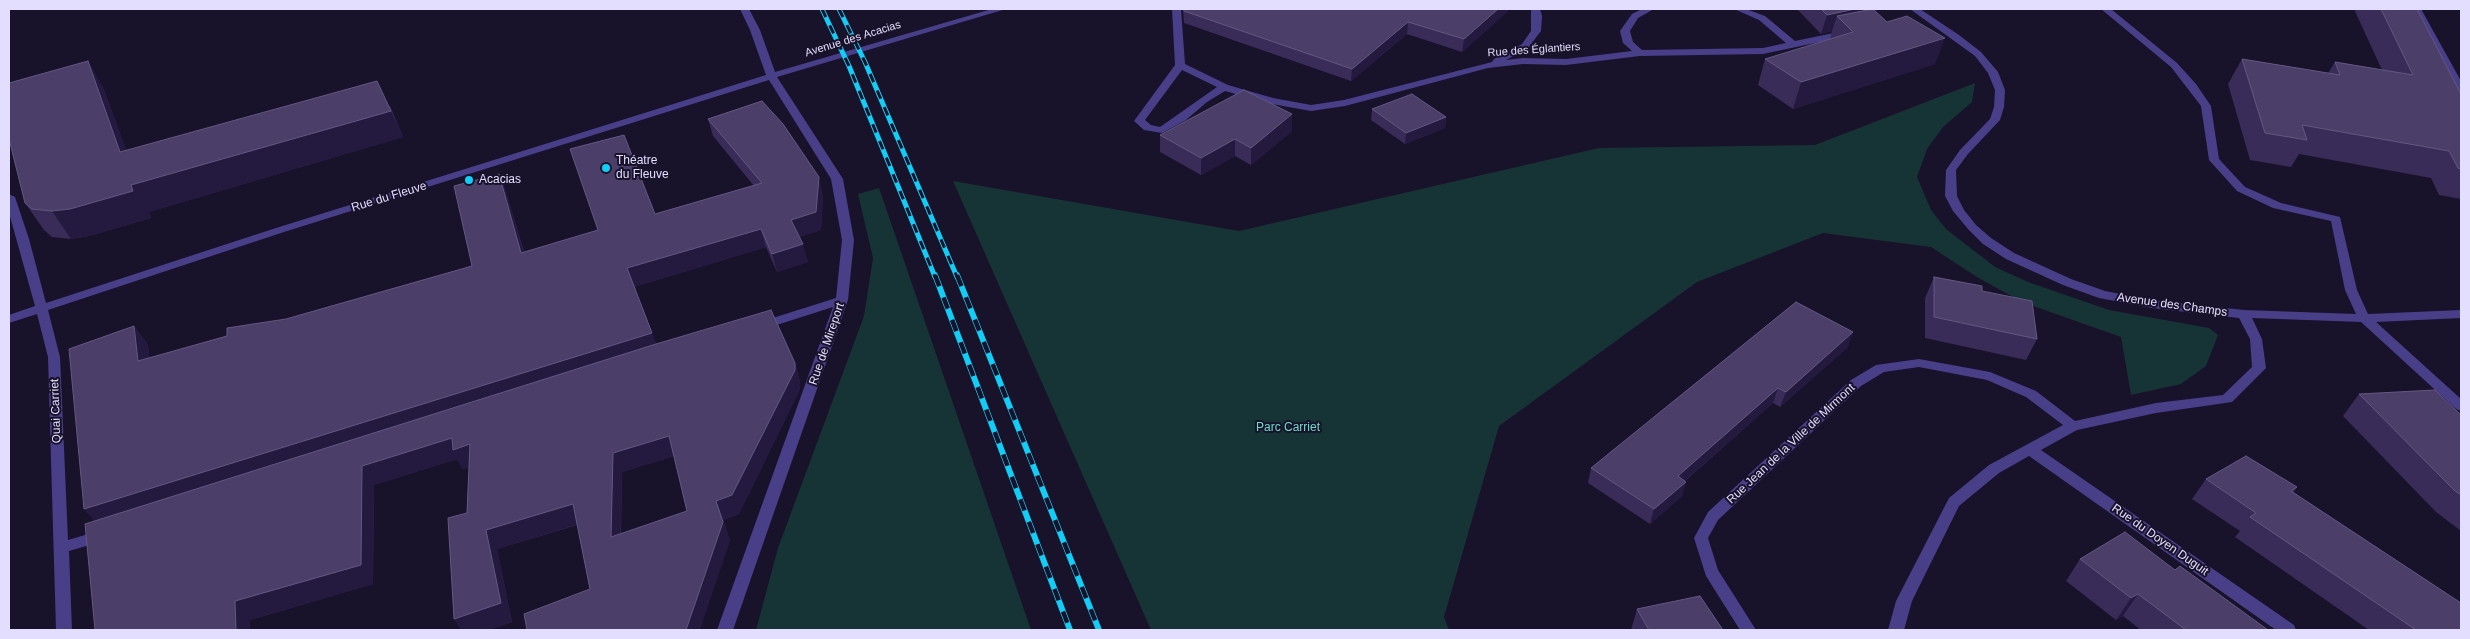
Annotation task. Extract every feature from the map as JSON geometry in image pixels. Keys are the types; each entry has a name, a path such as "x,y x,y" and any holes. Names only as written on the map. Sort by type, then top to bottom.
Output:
{"street":[{"name":"Rue de Mireport","path":"725,630 842,300 848,240 837,179 771,76 755,30 744,9"},
{"name":"Avenue des Acacias","path":"771,76 1001,9"},
{"path":"1176,9 1180,65 1139,121 1148,128 1162,130 1182,118 1203,100 1224,87"},
{"path":"1488,65 1525,46 1536,30 1537,16 1535,9"},
{"path":"1640,53 1628,43 1625,31 1635,16 1649,9"},
{"path":"1738,9 1762,18 1794,45"},
{"name":"Avenue des Champs","path":"1914,9 1978,54 1993,72 2000,90 1999,107 1995,120 1964,152 1951,170 1952,196 1959,211 1972,227 1987,241 2010,256 2067,282 2103,295 2152,304 2244,314 2364,318 2461,314"},
{"path":"2106,9 2174,66 2192,86 2206,106 2214,160 2241,189 2277,206 2336,219 2351,290 2364,318 2461,406"},
{"path":"2416,9 2461,90"},
{"name":"Rue des Églantiers","path":"1180,65 1224,87 1272,101 1311,108 1345,104 1488,65 1523,61 1566,62 1640,53 1746,52 1794,45 1858,31"},
{"name":"Rue du Fleuve","path":"9,319 280,230 771,76"},
{"name":"Quai Carriet","path":"9,197 23,239 54,357 64,630"},
{"path":"748,330 842,300"},
{"path":"1896,630 1904,601 1954,502 1994,469 2073,426 2156,408 2227,400 2260,368 2256,339 2244,314"},
{"name":"Rue Jean de la Ville de Mirmont","path":"1748,630 1711,572 1701,538 1713,516 1856,383 1881,368 1919,363 1990,376 2031,394 2073,426"},
{"name":"Rue du Doyen Duguit","path":"2031,450 2288,630"},
{"path":"60,548 111,532"}],"green space":[{"name":"Parc Carriet","path":"1975,83 1972,102 1943,127 1927,149 1917,177 1931,210 1946,229 1995,267 2028,282 2109,310 2209,328 2218,335 2206,366 2181,384 2131,395 2121,337 2022,302 1977,277 1931,247 1823,233 1697,282 1499,426 1444,617 1449,630 1151,630 953,181 1239,231 1599,148 1815,145"},
{"path":"879,188 1031,630 756,630 778,548 864,316 873,258 858,194"}],"building":[{"path":"1183,9 1498,9 1464,39 1408,22 1352,69 1184,11"},
{"path":"1821,9 1855,9 1827,15"},
{"path":"1873,9 1887,22 1907,16 1945,38 1801,82 1765,59 1853,32 1837,16"},
{"path":"2381,9 2417,9 2461,94 2461,169 2458,168 2449,151 2302,125 2307,140 2265,133 2242,59 2340,75 2335,62 2413,75"},
{"path":"88,61 120,152 377,81 391,111 131,185 133,191 70,209 52,211 32,209 25,203 9,139 9,83"},
{"path":"1244,90 1292,114 1251,148 1235,139 1201,158 1160,135"},
{"path":"1412,94 1446,117 1406,133 1372,109"},
{"path":"762,101 783,124 819,177 816,212 791,220 803,244 772,254 761,229 627,268 652,333 84,509 69,349 134,326 138,361 227,336 227,328 286,319 472,266 454,186 499,174 521,253 598,230 570,149 624,135 655,214 762,183 708,119"},
{"path":"1934,277 1982,286 1982,291 2032,301 2037,339 1934,317"},
{"path":"1796,302 1853,332 1786,392 1778,388 1678,476 1686,482 1654,509 1591,468"},
{"path":"771,310 795,363 795,370 732,495 716,501 723,522 686,630 527,630 524,614 590,589 573,504 486,530 501,603 454,619 448,518 467,513 470,444 453,450 452,438 362,466 361,565 235,601 236,630 95,630 85,524 656,344","holes":["669,436 687,511 611,537 613,453"]},
{"path":"2435,390 2461,415 2461,495 2359,394"},
{"path":"2246,456 2297,487 2291,491 2461,603 2461,630 2416,630 2250,517 2256,513 2206,479"},
{"path":"2125,532 2175,570 2180,566 2268,630 2186,630 2138,594 2131,598 2080,559"},
{"path":"1700,596 1723,630 1649,630 1637,609"}],"railway":[{"path":"822,9 849,66 935,277"},
{"path":"839,9 865,62 957,277"},
{"path":"935,275 1070,630"},
{"path":"957,275 1099,630"}],"place":[{"name":"Théatre du Fleuve","path":"606,168"},
{"name":"Acacias","path":"469,180"}]}
